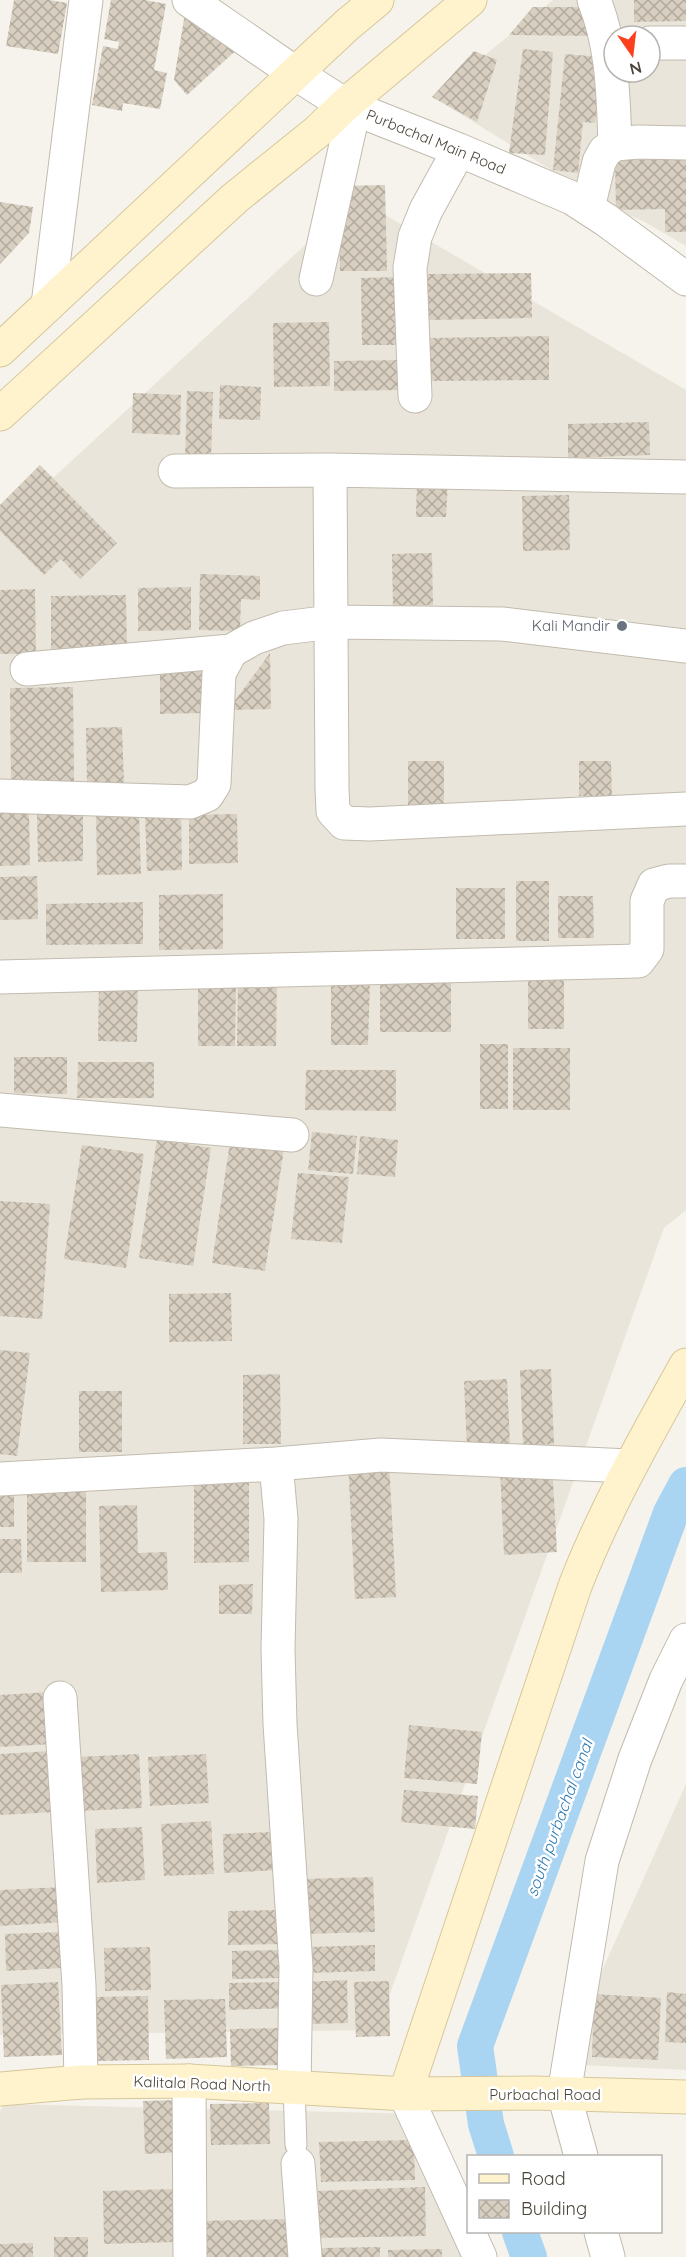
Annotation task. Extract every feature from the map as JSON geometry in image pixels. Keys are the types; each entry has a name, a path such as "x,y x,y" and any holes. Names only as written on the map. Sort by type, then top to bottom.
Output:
{"street":[{"path":"48,305 86,0"},
{"name":"Purbachal Main Road","path":"189,0 294,73 350,107 572,198 686,279"},
{"path":"0,350 294,73 377,0"},
{"path":"0,414 235,198 350,107 470,0"},
{"path":"594,0 603,24"},
{"path":"662,43 686,43"},
{"path":"613,84 615,144"},
{"path":"316,279 350,107"},
{"path":"588,208 599,162 605,152 615,144 686,143"},
{"path":"415,396 410,268 415,237 426,210 459,150"},
{"path":"330,470 332,788 333,811 344,823 370,824 686,809"},
{"path":"175,471 330,470 686,477"},
{"path":"27,669 231,651 254,638 284,628 306,623 332,622 502,624 686,646"},
{"path":"0,796 190,802 207,795 214,784 219,673 231,651"},
{"path":"0,977 638,961 647,949 647,901 654,885 669,881 686,881"},
{"path":"0,1110 292,1135"},
{"path":"467,2229 405,2094 574,1587 590,1546 630,1466 686,1365"},
{"path":"0,1479 276,1464 381,1455 630,1466"},
{"path":"276,1464 281,1519 278,1649 280,1713 296,1967 294,2087"},
{"path":"580,2155 549,2094 602,1861 635,1758 666,1680 686,1640"},
{"path":"60,1698 79,1985 81,2082"},
{"path":"189,2081 190,2257"},
{"name":"Kalitala Road North","path":"0,2089 81,2082 189,2081 405,2094"},
{"name":"Purbachal Road","path":"405,2094 686,2097"},
{"path":"297,2155 305,2257"},
{"path":"469,2233 480,2257"},
{"path":"601,2233 608,2257"}],"lane":[{"path":"294,2087 297,2155"}],"shaded area":[{"path":"553,0 686,0 686,246 643,221 616,210 433,97"},
{"path":"356,198 686,390 686,1210 664,1228 377,2030 0,2035 0,527"},
{"path":"686,1784 686,2070 560,2064"},
{"path":"5,2104 425,2114 471,2257 0,2257 0,2111"}],"building":[{"path":"14,0 50,0 67,3 58,54 6,46"},
{"path":"111,0 145,0 166,4 154,70 167,73 160,109 123,103 122,111 92,105 103,46 118,49 119,42 104,39"},
{"path":"634,0 686,0 686,21 634,22"},
{"path":"186,7 241,46 187,95 174,80"},
{"path":"533,7 590,7 589,36 509,35"},
{"path":"523,49 553,52 545,155 509,153"},
{"path":"474,51 497,60 477,122 432,97"},
{"path":"565,54 602,57 595,123 583,122 578,173 553,170"},
{"path":"686,159 686,232 665,232 665,209 616,210 615,160"},
{"path":"385,185 387,271 340,271 338,186"},
{"path":"0,202 33,207 29,233 0,264"},
{"path":"531,273 532,318 428,320 428,274"},
{"path":"400,277 401,345 362,345 361,278"},
{"path":"329,322 330,386 274,387 273,323"},
{"path":"549,336 549,380 430,381 430,338"},
{"path":"402,360 402,390 334,391 334,361"},
{"path":"220,385 261,387 260,420 219,419"},
{"path":"187,391 213,392 211,459 185,458"},
{"path":"133,393 181,395 180,435 132,433"},
{"path":"649,422 650,455 568,458 568,424"},
{"path":"40,465 117,543 80,579 61,559 44,575 0,531 0,505"},
{"path":"417,480 448,481 446,517 416,517"},
{"path":"569,495 570,550 523,551 522,496"},
{"path":"432,553 433,605 393,606 392,554"},
{"path":"200,574 260,576 260,600 241,599 240,631 199,630"},
{"path":"191,587 191,630 138,631 138,588"},
{"path":"35,589 36,654 0,654 0,590"},
{"path":"126,595 127,648 51,649 51,596"},
{"path":"270,653 271,709 228,710"},
{"path":"160,663 205,663 206,713 160,714"},
{"path":"73,687 74,781 11,781 10,688"},
{"path":"122,727 124,784 87,785 86,728"},
{"path":"408,761 444,761 444,808 408,808"},
{"path":"579,761 611,761 612,796 579,796"},
{"path":"0,811 29,811 30,865 0,866"},
{"path":"181,812 182,870 147,871 145,813"},
{"path":"37,814 83,814 83,861 38,862"},
{"path":"237,814 238,863 189,864 189,815"},
{"path":"139,815 141,874 97,875 96,816"},
{"path":"37,876 38,919 0,920 0,877"},
{"path":"516,881 549,881 549,941 516,941"},
{"path":"456,888 505,888 505,939 456,939"},
{"path":"223,894 223,949 159,950 159,895"},
{"path":"558,896 593,896 594,938 558,938"},
{"path":"143,902 143,944 46,945 46,904"},
{"path":"528,965 564,965 564,1029 528,1029"},
{"path":"380,975 451,975 451,1032 380,1032"},
{"path":"198,980 236,980 235,1046 198,1046"},
{"path":"238,980 277,981 276,1046 237,1046"},
{"path":"99,981 138,982 137,1042 98,1041"},
{"path":"331,982 370,982 368,1045 331,1045"},
{"path":"480,1044 508,1044 508,1109 480,1109"},
{"path":"513,1048 570,1048 570,1110 513,1110"},
{"path":"14,1057 67,1057 67,1094 14,1093"},
{"path":"78,1062 154,1062 154,1098 77,1098"},
{"path":"306,1070 396,1070 396,1111 305,1110"},
{"path":"312,1132 357,1136 353,1174 308,1170"},
{"path":"360,1136 398,1140 395,1177 357,1174"},
{"path":"157,1139 211,1148 193,1266 139,1258"},
{"path":"230,1142 284,1149 265,1271 212,1263"},
{"path":"82,1145 144,1154 126,1268 64,1259"},
{"path":"298,1173 349,1177 342,1243 291,1239"},
{"path":"0,1201 50,1204 42,1319 0,1316"},
{"path":"231,1293 232,1341 169,1342 169,1294"},
{"path":"0,1350 30,1353 17,1456 0,1454"},
{"path":"551,1369 554,1444 523,1446 520,1370"},
{"path":"280,1374 281,1444 243,1444 243,1375"},
{"path":"507,1379 510,1445 467,1447 464,1381"},
{"path":"79,1391 122,1391 122,1452 79,1452"},
{"path":"389,1459 396,1597 355,1599 348,1461"},
{"path":"552,1465 557,1552 504,1555 500,1468"},
{"path":"249,1482 249,1562 194,1563 194,1483"},
{"path":"27,1490 86,1490 86,1562 27,1562"},
{"path":"0,1495 14,1495 14,1527 0,1527"},
{"path":"137,1505 138,1553 167,1552 168,1590 101,1592 99,1506"},
{"path":"0,1539 21,1539 22,1573 0,1573"},
{"path":"253,1584 252,1614 219,1614 219,1585"},
{"path":"50,1692 52,1744 0,1747 0,1695"},
{"path":"409,1725 482,1732 477,1784 404,1778"},
{"path":"51,1751 55,1812 0,1815 0,1754"},
{"path":"139,1754 142,1808 79,1811 77,1757"},
{"path":"206,1754 209,1803 150,1806 148,1757"},
{"path":"404,1790 478,1796 475,1829 401,1822"},
{"path":"211,1821 214,1874 164,1876 161,1824"},
{"path":"142,1827 145,1880 97,1883 95,1829"},
{"path":"275,1832 277,1870 224,1873 223,1834"},
{"path":"373,1877 375,1932 302,1934 301,1879"},
{"path":"64,1887 66,1922 0,1926 0,1890"},
{"path":"281,1910 282,1944 228,1945 228,1911"},
{"path":"60,1932 62,1968 6,1971 5,1934"},
{"path":"375,1945 375,1971 308,1973 308,1947"},
{"path":"150,1947 151,1990 105,1991 104,1948"},
{"path":"282,1950 283,1978 232,1979 232,1951"},
{"path":"347,1980 348,2023 304,2024 303,1982"},
{"path":"389,1981 390,2036 356,2037 354,1982"},
{"path":"58,1982 62,2055 4,2057 1,1985"},
{"path":"289,1982 290,2008 229,2010 229,1983"},
{"path":"667,1992 686,1994 686,2043 665,2042"},
{"path":"594,1994 661,1998 658,2060 592,2057"},
{"path":"148,1996 149,2060 97,2061 95,1997"},
{"path":"225,1999 227,2057 166,2059 164,2000"},
{"path":"282,2028 283,2065 231,2066 230,2029"},
{"path":"181,2100 182,2152 145,2154 143,2101"},
{"path":"269,2103 270,2144 211,2145 210,2104"},
{"path":"414,2140 415,2180 321,2182 319,2142"},
{"path":"425,2187 426,2236 319,2238 318,2191"},
{"path":"173,2189 174,2242 104,2244 103,2191"},
{"path":"294,2219 295,2257 197,2257 196,2221"},
{"path":"54,2237 88,2237 88,2257 54,2257"},
{"path":"33,2243 33,2257 0,2257 0,2244"},
{"path":"380,2247 380,2257 322,2257 322,2248"},
{"path":"442,2249 442,2257 388,2257 388,2250"}],"waterway":[{"name":"south purbachal canal","path":"496,2155 486,2124 475,2046 671,1513 686,1485"},
{"name":"south purbachal canal","path":"520,2233 529,2257"}],"place":[{"name":"Kali Mandir","path":"622,626"}]}
